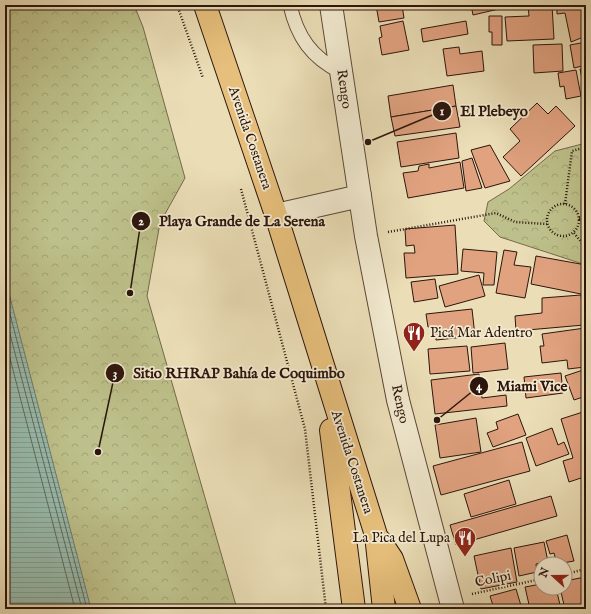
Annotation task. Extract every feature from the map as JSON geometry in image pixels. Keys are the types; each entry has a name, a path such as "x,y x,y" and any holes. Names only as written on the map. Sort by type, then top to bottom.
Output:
{"main road":[{"name":"Avenida Costanera","path":"205,5 276,215 321,364 376,535 384,609"},
{"name":"Avenida Costanera","path":"321,364 335,455 354,609"},
{"path":"376,535 392,559 410,609"}],"street":[{"name":"Rengo","path":"331,5 366,236 398,400 451,604"},
{"path":"276,215 360,196"}],"lane":[{"path":"290,5 294,22 300,36 308,48 329,66 341,72"}],"path":[{"path":"177,5 204,80"},
{"path":"565,204 572,151 586,148"},
{"path":"239,183 305,429 326,609"},
{"path":"565,204 574,208 579,218 579,223 574,232 568,235 558,235 553,232 548,224 548,213 551,209 555,206 565,204"},
{"path":"366,236 496,213 514,222 548,224"},
{"path":"579,218 586,215"},
{"path":"574,232 586,248"},
{"path":"573,572 586,569"},
{"name":"Colipi","path":"451,604 533,581"}],"green space":[{"path":"5,5 134,5 143,27 185,178 160,223 147,296 237,609 5,609"},
{"path":"586,143 586,265 500,237 484,221 488,202 509,189 555,151"}],"water":[{"path":"5,278 91,609 5,609"}],"building":[{"path":"376,5 402,5 404,18 379,22"},
{"path":"471,5 502,5 503,8 473,15"},
{"path":"528,5 552,5 554,39 507,41 505,17 529,16"},
{"path":"557,5 582,5 586,21 586,36 571,42 565,13 557,14"},
{"path":"489,16 502,16 502,45 492,45 492,32 489,32"},
{"path":"403,21 409,50 382,55 379,38 382,37 380,26"},
{"path":"466,21 468,34 423,42 421,29"},
{"path":"586,42 586,65 574,68 570,45"},
{"path":"562,44 563,71 534,73 533,45"},
{"path":"459,47 460,54 482,51 484,71 447,76 443,49"},
{"path":"586,68 586,98 580,69"},
{"path":"576,70 581,96 566,99 564,86 560,87 558,73"},
{"path":"453,85 456,106 391,117 388,96"},
{"path":"537,103 548,114 556,106 575,126 521,176 503,157 520,141 510,129"},
{"path":"456,106 460,127 395,136 391,117"},
{"path":"456,133 459,158 401,167 397,142"},
{"path":"490,145 510,181 485,188 471,150"},
{"path":"472,158 482,188 466,191 462,161"},
{"path":"460,162 464,188 408,198 403,173 418,171 419,166 429,164 429,168"},
{"path":"455,225 458,274 406,278 404,253 415,253 414,245 406,246 405,229"},
{"path":"463,249 497,252 494,285 483,285 484,273 461,271"},
{"path":"504,250 517,252 514,265 531,267 525,298 496,293"},
{"path":"536,256 586,265 586,295 531,284"},
{"path":"479,275 485,296 445,307 439,286"},
{"path":"435,279 438,298 414,302 411,282"},
{"path":"581,295 584,325 516,331 515,316 542,313 542,298"},
{"path":"472,309 475,336 436,340 434,327 428,327 426,314"},
{"path":"585,328 585,367 568,369 567,360 542,363 540,346 544,346 542,334"},
{"path":"505,343 508,369 473,373 471,347"},
{"path":"467,346 470,371 430,374 428,349"},
{"path":"586,369 586,396 574,400 565,376"},
{"path":"561,373 563,393 526,398 524,377"},
{"path":"479,374 482,398 506,395 507,406 435,414 431,380"},
{"path":"586,411 586,488 584,489 581,478 569,482 563,461 573,458 561,419"},
{"path":"518,414 526,435 493,447 487,433 498,429 496,422"},
{"path":"476,418 481,452 440,458 435,425"},
{"path":"552,428 558,445 564,442 569,454 536,466 526,438"},
{"path":"522,442 530,471 441,495 433,466"},
{"path":"509,480 516,504 471,517 464,494"},
{"path":"551,496 557,516 456,545 450,525"},
{"path":"567,535 573,556 555,556 554,553 550,554 546,541"},
{"path":"544,542 547,556 533,556 533,573 519,576 514,548"},
{"path":"511,548 517,582 481,589 474,556"},
{"path":"585,577 586,607 565,609 562,596 573,596 573,579"},
{"path":"533,586 533,596 558,596 561,609 530,609 525,587"},
{"path":"516,589 522,609 494,609 490,596"}],"place":[{"name":"El Plebeyo","path":"368,142"},
{"name":"Playa Grande de La Serena","path":"130,293"},
{"name":"Picá Mar Adentro","path":"414,352"},
{"name":"Miami Vice","path":"437,420"},
{"name":"Sitio RHRAP Bahía de Coquimbo","path":"98,452"},
{"name":"La Pica del Lupa","path":"465,558"}]}
